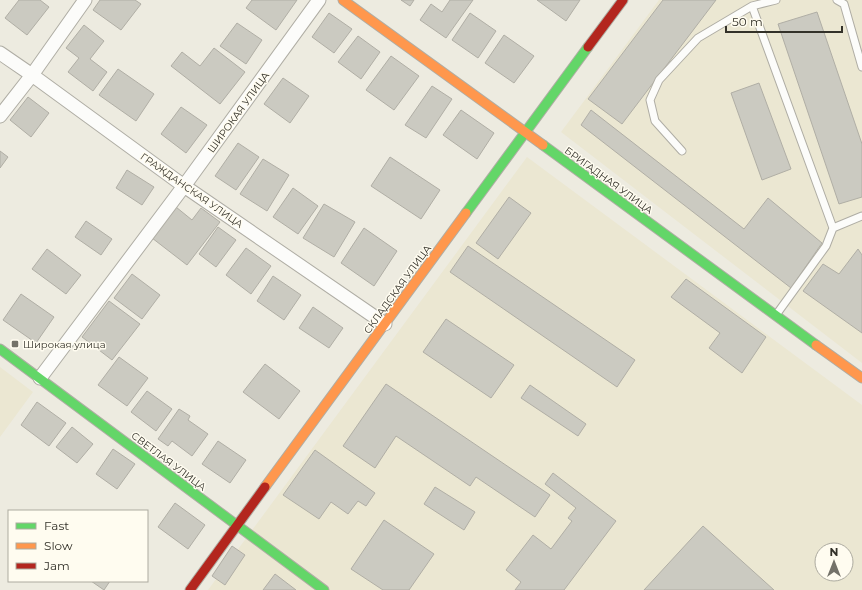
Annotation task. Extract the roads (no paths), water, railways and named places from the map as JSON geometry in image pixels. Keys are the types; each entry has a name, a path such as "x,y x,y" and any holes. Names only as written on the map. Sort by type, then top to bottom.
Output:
{"street":[{"path":"0,116 32,75 85,0"},
{"name":"ШИРОКАЯ УЛИЦА","path":"40,378 184,186 319,0"},
{"name":"БРИГАДНАЯ УЛИЦА","path":"343,0 862,378"},
{"name":"СКЛАДСКАЯ УЛИЦА","path":"190,590 524,132 623,0"},
{"name":"ГРАЖДАНСКАЯ УЛИЦА","path":"0,53 184,186 385,324"},
{"name":"СВЕТЛАЯ УЛИЦА","path":"0,349 324,590"}],"lane":[{"path":"682,151 655,121 650,100 659,80 698,38 752,6 776,0"},
{"path":"837,0 844,4 862,67"},
{"path":"752,6 833,228 826,246 776,315"},
{"path":"833,228 862,216"}],"place":[{"name":"Широкая улица","path":"15,344"}]}
